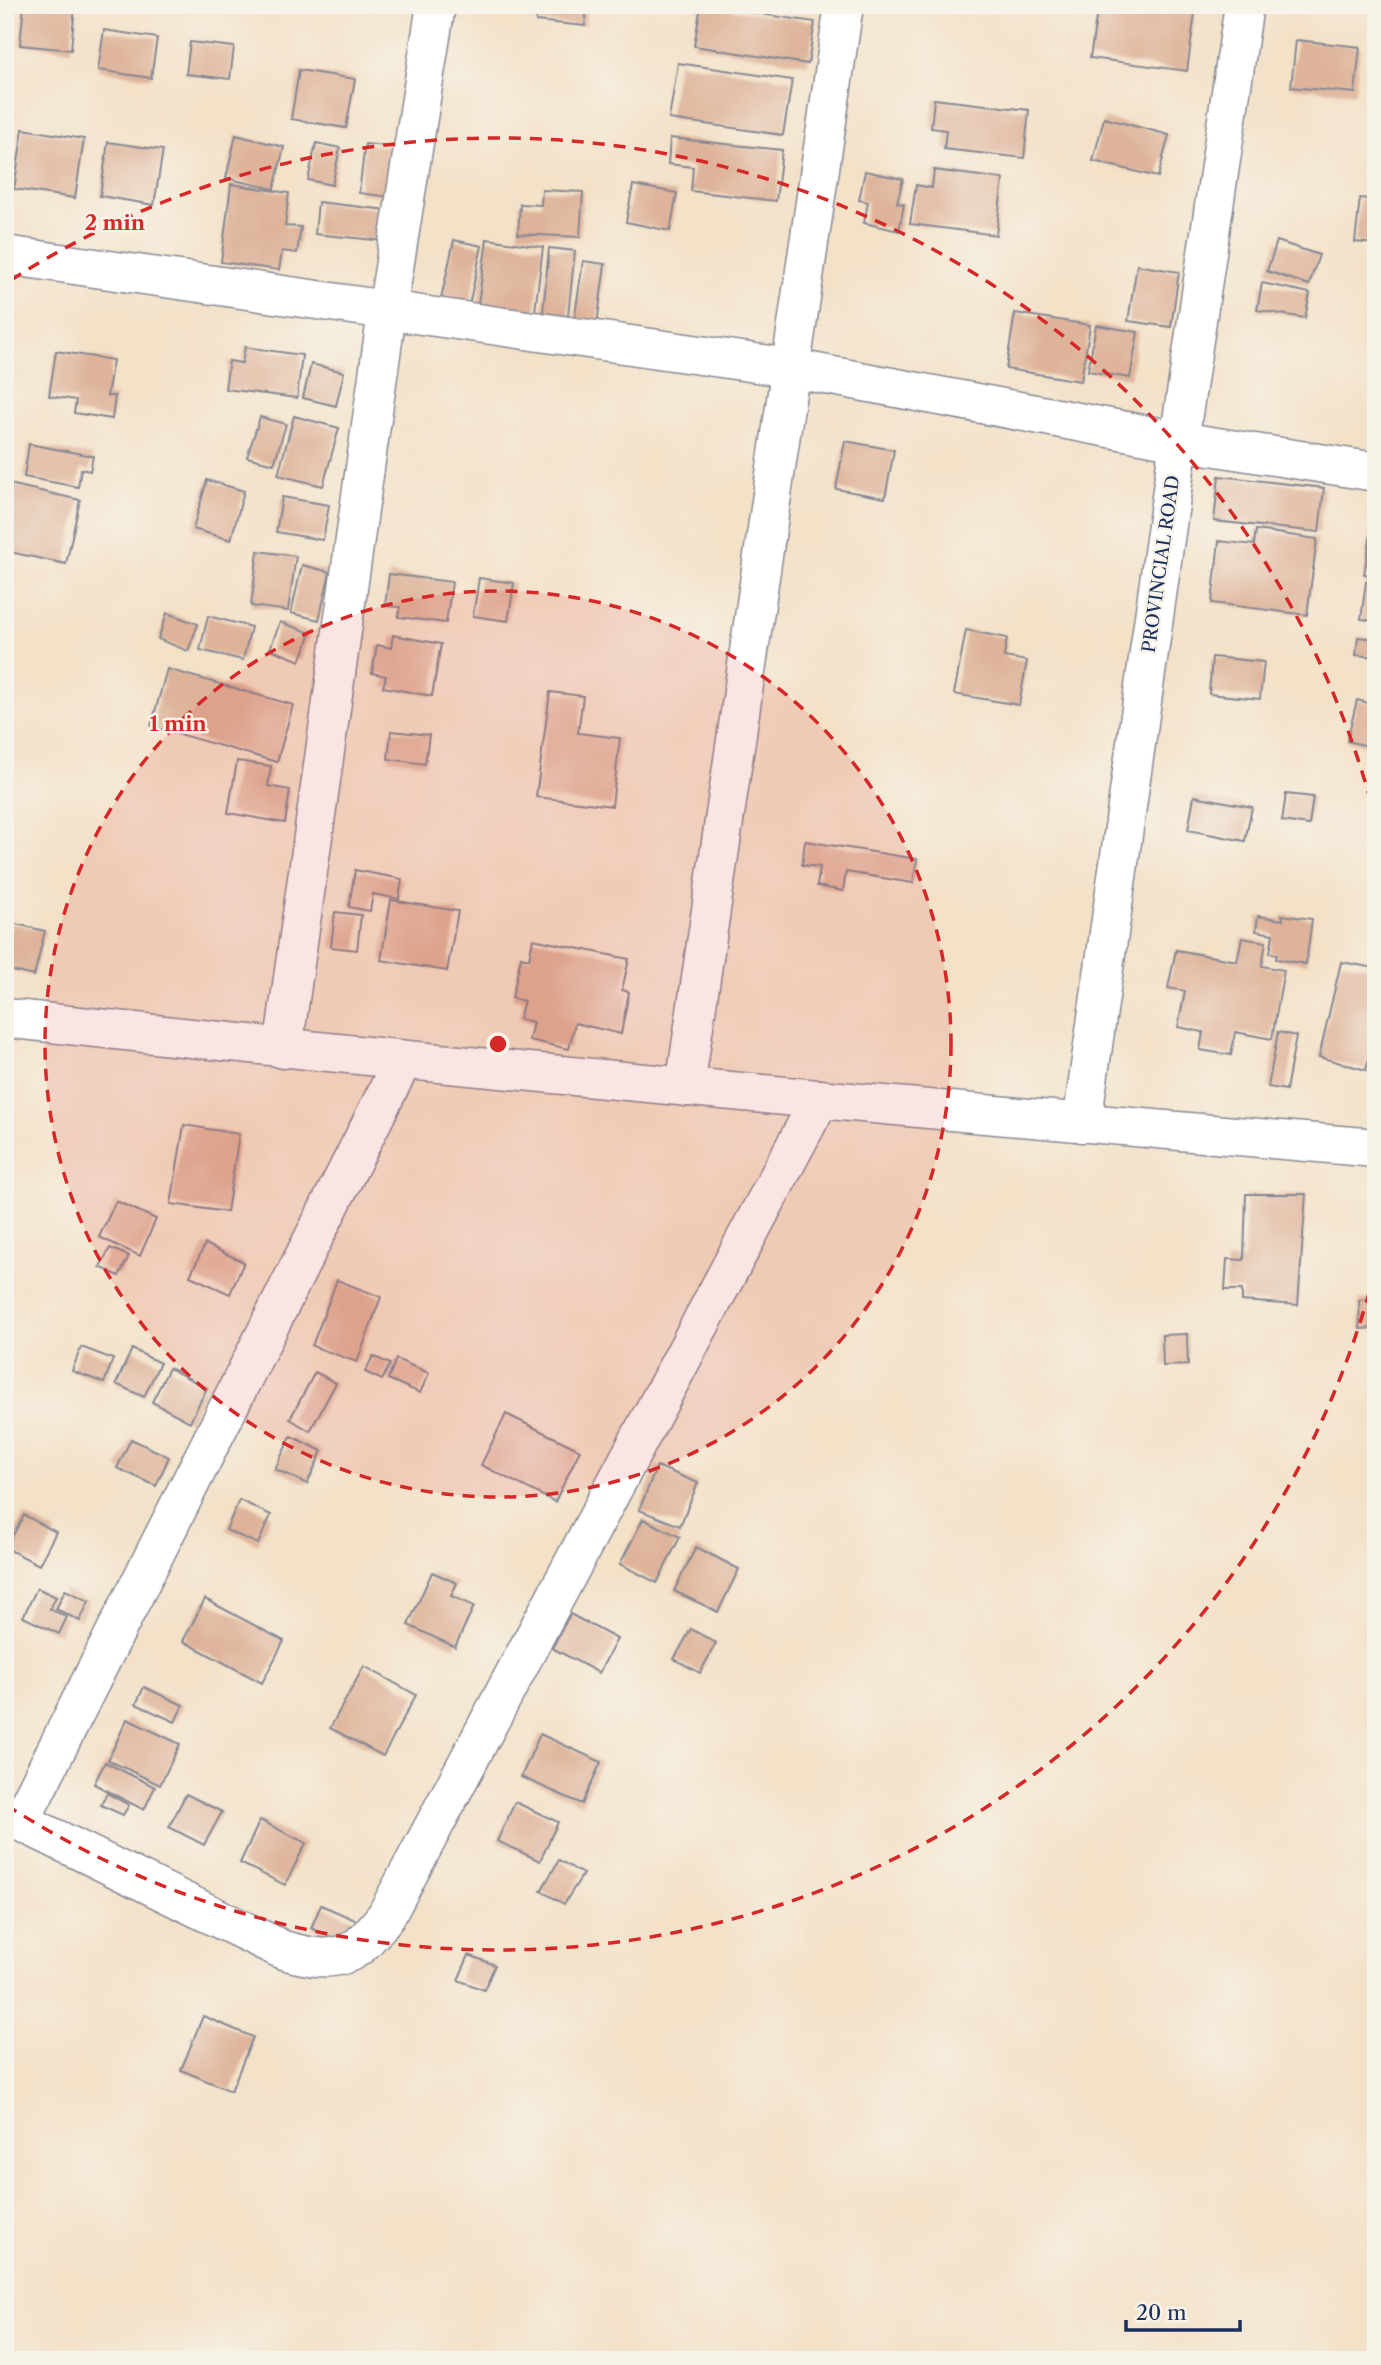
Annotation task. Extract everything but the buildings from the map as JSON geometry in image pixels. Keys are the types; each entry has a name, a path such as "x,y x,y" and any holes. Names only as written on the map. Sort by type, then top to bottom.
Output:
{"street":[{"path":"284,1049 387,312 436,5"},
{"path":"685,1087 844,5"},
{"name":"PROVINCIAL ROAD","path":"1082,1123 1244,5"},
{"path":"5,255 790,368 1179,441 1376,472"},
{"path":"5,1018 284,1049 1376,1148"},
{"path":"403,1060 13,1818 283,1950 310,1957 337,1957 359,1946 386,1916 820,1099"}]}
